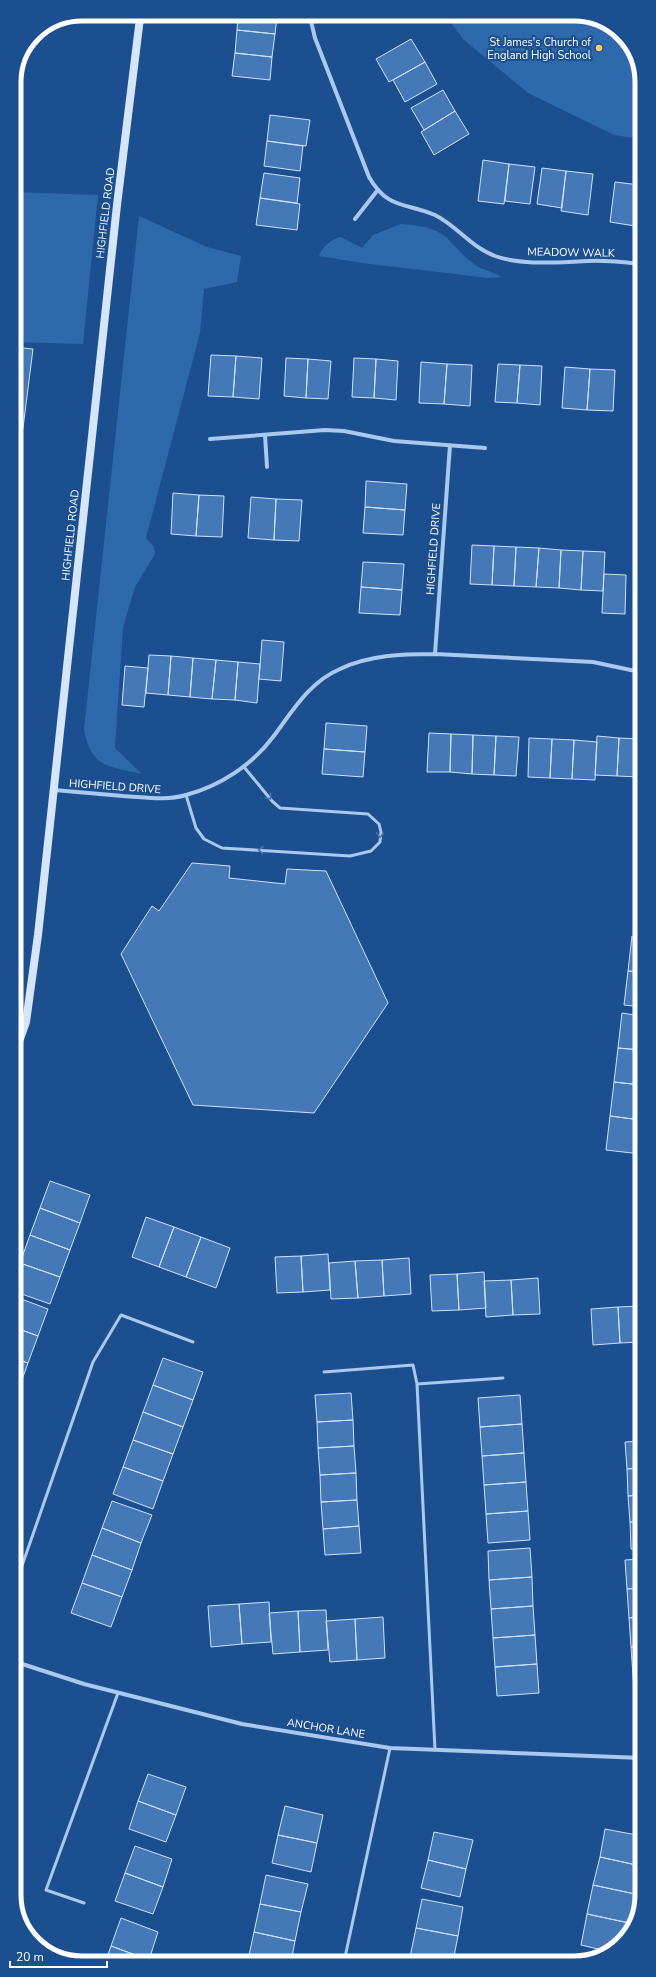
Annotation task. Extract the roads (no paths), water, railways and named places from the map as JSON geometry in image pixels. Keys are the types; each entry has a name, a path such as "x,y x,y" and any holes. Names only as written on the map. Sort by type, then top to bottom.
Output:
{"street":[{"name":"HIGHFIELD ROAD","path":"21,1036 26,1022 38,935 117,205 140,21"},
{"path":"311,21 314,38 377,191 355,220"},
{"name":"MEADOW WALK","path":"377,191 389,200 398,204 431,214 446,221 480,250 496,257 546,263 590,261 635,264"},
{"path":"210,439 325,430 344,431 394,441 485,448"},
{"path":"265,435 267,467"},
{"name":"HIGHFIELD DRIVE","path":"434,654 450,445"},
{"name":"HIGHFIELD DRIVE","path":"54,790 164,799 186,795 217,785 244,767 272,739 295,704 315,685 339,669 371,658 408,654 434,654 593,662 635,671"},
{"name":"ANCHOR LANE","path":"21,1664 84,1684 242,1724 390,1748 435,1751 635,1758"}],"lane":[{"path":"186,795 196,828 204,839 222,848 350,856 371,851 380,842 381,832 379,824 368,814 280,808 272,801 244,767"},
{"path":"21,1569 93,1362 121,1315 193,1342"},
{"path":"324,1372 413,1365 417,1384 435,1751"},
{"path":"417,1384 503,1378"},
{"path":"84,1903 46,1890 118,1693"},
{"path":"345,1956 390,1748"}],"place":[{"name":"St James's Church of England High School","path":"599,48"}]}
